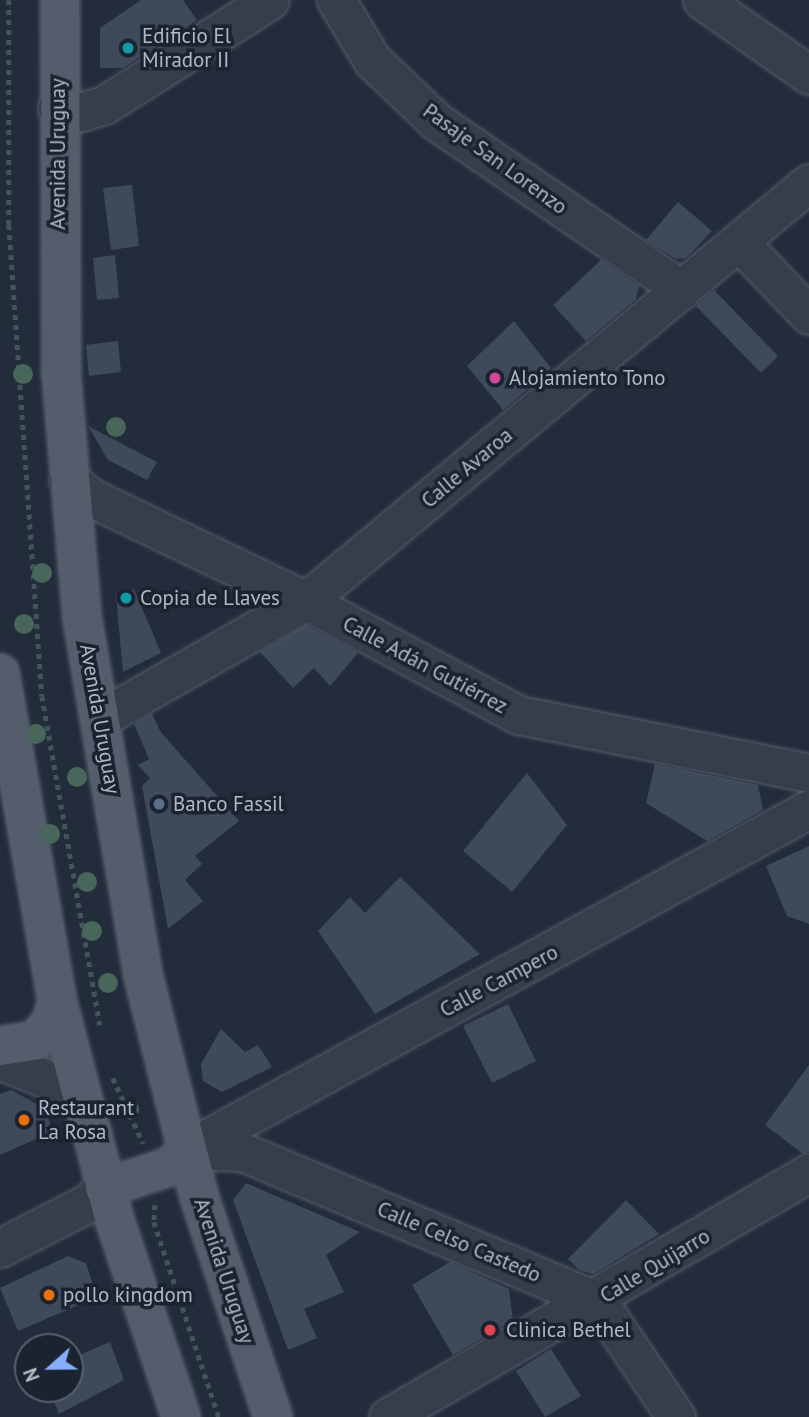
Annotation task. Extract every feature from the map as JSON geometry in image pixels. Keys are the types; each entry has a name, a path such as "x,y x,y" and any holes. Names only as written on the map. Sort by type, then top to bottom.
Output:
{"main road":[{"name":"Avenida Uruguay","path":"60,0 57,108 68,479 82,617 143,975 171,1160 273,1417"},
{"path":"0,673 57,1000 95,1081 105,1188 181,1417"},
{"path":"0,1046 36,1040 52,1021 57,1000"},
{"path":"105,1188 171,1160"}],"street":[{"path":"57,108 81,112 104,105 270,0"},
{"name":"Pasaje San Lorenzo","path":"336,0 372,60 437,122 682,290"},
{"path":"702,0 809,75"},
{"name":"Calle Avaroa","path":"100,718 306,601 809,183"},
{"path":"739,242 809,315"},
{"name":"Calle Adán Gutiérrez","path":"68,479 90,497 306,601 519,715 809,773"},
{"name":"Calle Campero","path":"171,1160 809,809"},
{"path":"0,1060 95,1081"},
{"name":"Calle Celso Castedo","path":"171,1160 243,1152 598,1301"},
{"name":"Calle Quijarro","path":"388,1417 598,1301 809,1173"},
{"path":"0,1248 105,1188"},
{"path":"598,1301 676,1417"}],"path":[{"path":"9,0 9,225 43,696 103,1040"},
{"path":"95,1081 171,1160 154,1222 219,1417"}],"building":[{"name":"Edificio El Mirador II","path":"141,0 183,0 197,20 123,68 100,68 100,28"},
{"path":"132,185 139,246 111,250 103,188"},
{"path":"678,202 712,231 686,258 676,259 646,240"},
{"path":"115,255 119,298 97,300 93,258"},
{"path":"601,260 639,286 636,299 586,341 553,305"},
{"path":"714,290 778,356 761,373 696,306"},
{"path":"514,321 551,368 503,410 467,366"},
{"path":"118,341 121,372 89,376 86,345"},
{"path":"88,426 157,462 147,480 108,460"},
{"path":"134,589 161,653 123,672 116,595"},
{"path":"306,625 358,653 330,686 314,668 293,688 260,652"},
{"path":"152,713 160,731 239,821 195,856 202,864 185,880 203,901 168,929 142,786 150,778 138,765 149,759 134,724"},
{"path":"655,764 758,785 763,810 707,841 646,803"},
{"path":"527,773 567,825 512,892 463,851"},
{"path":"809,846 809,924 787,916 766,866"},
{"path":"400,877 480,954 375,1014 318,931 350,897 365,913"},
{"path":"508,1004 536,1061 492,1083 463,1026"},
{"path":"221,1029 245,1052 258,1045 272,1067 222,1092 203,1081 201,1064"},
{"path":"809,1065 809,1152 803,1154 765,1125"},
{"name":"Restaurant La Rosa","path":"11,1090 46,1109 52,1132 0,1155 0,1094"},
{"path":"246,1183 360,1232 326,1255 344,1292 304,1309 317,1338 288,1350 233,1200"},
{"path":"626,1200 659,1234 593,1274 579,1270 568,1259"},
{"name":"pollo kingdom","path":"68,1256 86,1263 97,1297 18,1331 0,1288"},
{"path":"450,1262 509,1289 513,1320 453,1355 412,1285"},
{"path":"110,1342 124,1380 84,1401 84,1353"},
{"path":"551,1349 581,1396 545,1417 516,1371"},
{"path":"55,1403 80,1403 59,1414"}],"place":[{"name":"Edificio El Mirador II","path":"128,48"},
{"name":"Alojamiento Tono","path":"495,378"},
{"name":"Copia de Llaves","path":"126,598"},
{"name":"Banco Fassil","path":"159,804"},
{"name":"Restaurant La Rosa","path":"24,1120"},
{"name":"pollo kingdom","path":"49,1295"},
{"name":"Clinica Bethel","path":"490,1330"}]}
